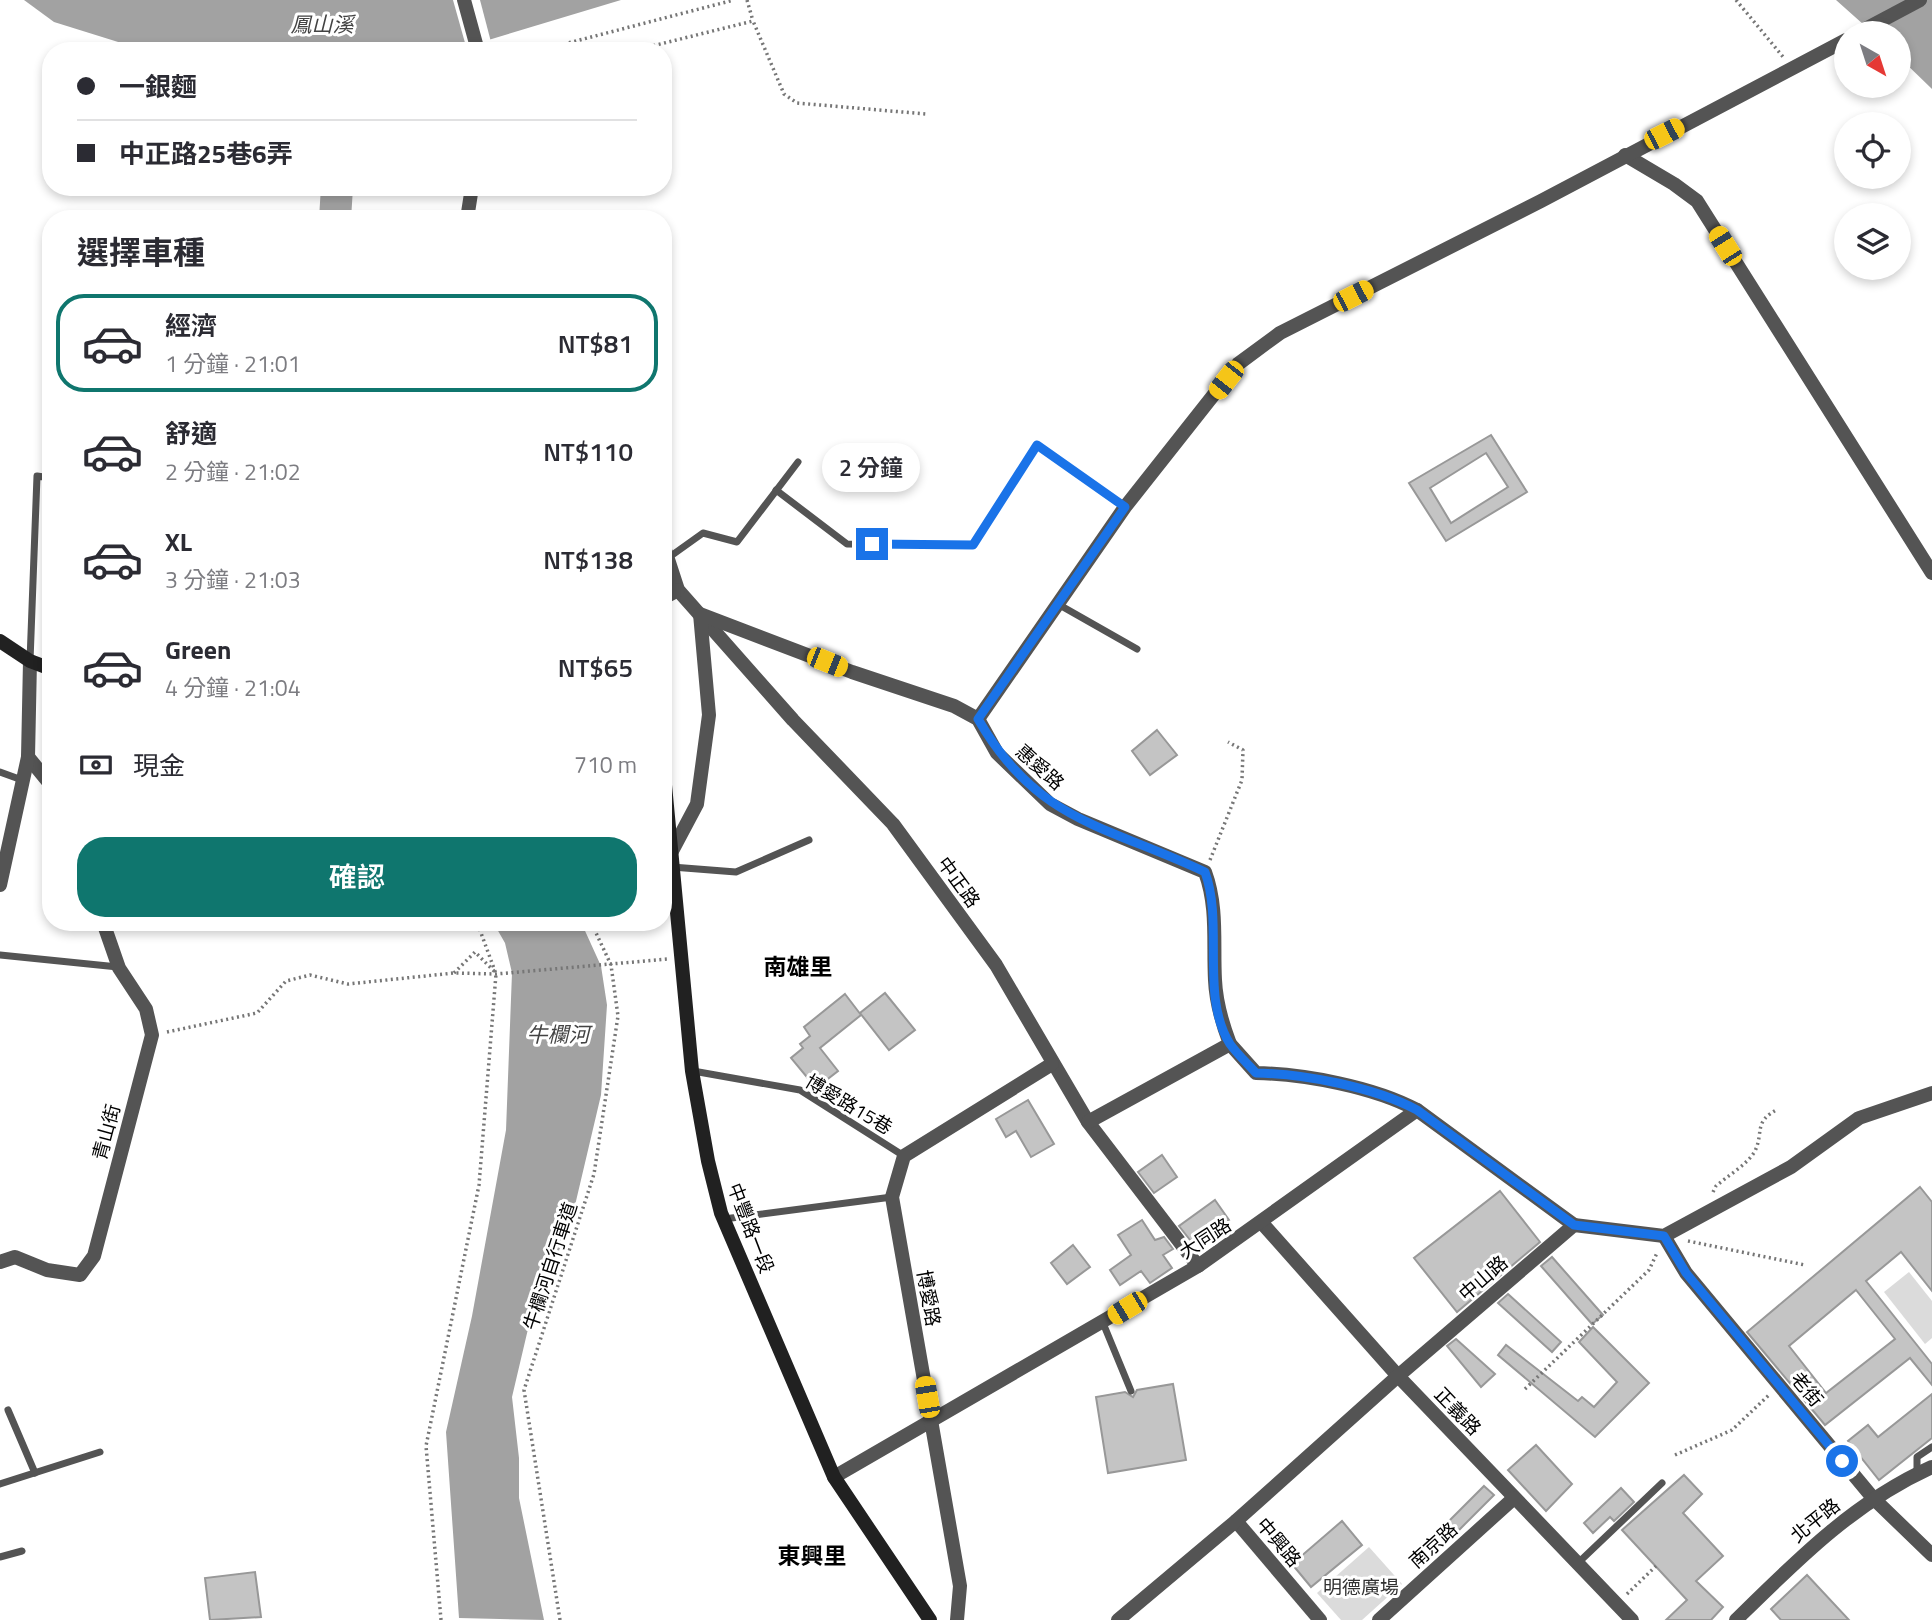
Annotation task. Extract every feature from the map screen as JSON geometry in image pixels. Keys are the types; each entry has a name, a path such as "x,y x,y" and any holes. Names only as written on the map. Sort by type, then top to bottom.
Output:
{"main road":[{"path":"0,641 30,662 42,666"},
{"name":"中豐路一段","path":"672,870 692,1071 708,1161 724,1219 834,1477 930,1620"}],"street":[{"path":"464,0 476,42"},
{"path":"1881,21 1920,0"},
{"path":"672,858 697,804 709,715 700,614 852,672 954,706 978,719 1125,507 1238,363 1280,333 1834,47"},
{"path":"1625,155 1697,201 1932,573"},
{"name":"中正路","path":"672,572 677,590 793,720 893,824 996,965 1088,1122 1198,1266"},
{"path":"672,593 677,590"},
{"path":"0,885 28,757 30,662"},
{"name":"惠愛路","path":"978,719 997,753 1051,804 1078,819 1205,872"},
{"path":"28,757 42,774"},
{"path":"1205,872 1213,895 1215,983 1220,1015 1230,1044 1256,1073 1288,1073 1397,1099 1417,1110 1574,1225 1664,1236 1791,1167 1859,1118 1932,1093"},
{"path":"106,931 119,968 146,1009 152,1035"},
{"name":"青山街","path":"0,1262 15,1257 47,1270 80,1275 94,1256 152,1035"},
{"path":"1088,1122 1230,1044"},
{"path":"904,1156 1052,1064"},
{"name":"大同路","path":"834,1477 1198,1266 1262,1223 1417,1110"},
{"name":"博愛路","path":"904,1156 891,1197 960,1586 957,1620"},
{"name":"正義路","path":"1262,1223 1398,1376 1632,1620"},
{"name":"中山路","path":"1118,1620 1236,1521 1398,1376 1574,1225"},
{"name":"老街","path":"1664,1236 1686,1273 1873,1498 1932,1555"},
{"name":"北平路","path":"1736,1620 1807,1550 1873,1498 1932,1468"},
{"name":"南京路","path":"1379,1620 1514,1499"},
{"name":"中興路","path":"1236,1521 1320,1620"}],"lane":[{"path":"776,490 847,544 973,545 1037,445 1125,507"},
{"path":"672,548 703,534 737,542 797,462"},
{"path":"30,662 37,475 42,476"},
{"path":"1056,603 1137,649"},
{"path":"0,772 23,780"},
{"path":"672,860 736,872 809,840"},
{"path":"0,955 119,968"},
{"name":"博愛路15巷","path":"692,1071 800,1090 904,1156"},
{"path":"724,1219 891,1197"},
{"path":"1103,1322 1131,1391"},
{"path":"8,1410 35,1473"},
{"path":"1917,1474 1917,1457 1932,1447"},
{"path":"0,1484 100,1452"},
{"path":"1577,1563 1662,1483"},
{"path":"0,1557 22,1551"}],"path":[{"path":"572,42 734,0"},
{"path":"747,0 753,21 784,94 797,103 926,114"},
{"path":"1736,0 1792,68"},
{"path":"668,42 753,21"},
{"path":"1205,872 1242,780 1244,750 1228,741"},
{"path":"441,1620 426,1446 479,1185 496,974 480,931"},
{"name":"牛欄河自行車道","path":"560,1620 524,1390 594,1174 618,1016 611,965 596,931"},
{"path":"454,973 475,952 496,974"},
{"path":"152,1035 257,1013 286,981 310,975 348,984 454,973 496,974 681,958"},
{"path":"1702,1217 1716,1186 1755,1152 1758,1133 1767,1115 1778,1109"},
{"path":"1525,1389 1649,1270 1664,1236 1805,1265"},
{"path":"1675,1455 1732,1430 1779,1385"},
{"path":"1616,1604 1656,1566"}],"green space":[{"path":"1909,1272 1932,1301 1932,1338 1925,1344 1884,1292"},
{"name":"明德廣場","path":"1369,1547 1402,1584 1362,1620 1341,1620 1317,1593"}],"water":[{"name":"鳳山溪","path":"24,0 621,0 482,42 118,42 54,22"},
{"path":"1836,0 1932,0 1932,89 1911,69 1911,21 1860,21"},
{"name":"牛欄河","path":"498,931 585,931 601,966 607,1005 601,1095 572,1218 528,1329 512,1397 519,1458 519,1498 544,1620 459,1618 446,1432 472,1316 506,1130 512,973 505,943"}],"pier":[{"path":"453,0 480,0 491,42 465,42"}],"building":[{"path":"1491,435 1527,492 1446,541 1409,483","holes":["1486,453 1508,487 1451,523 1430,488"]},
{"path":"1157,730 1177,755 1150,775 1132,751"},
{"path":"885,993 915,1030 889,1050 860,1013"},
{"path":"845,994 861,1015 820,1048 838,1071 816,1088 791,1058 803,1048 800,1044 810,1036 804,1027"},
{"path":"1028,1100 1054,1144 1031,1157 1016,1131 1006,1137 996,1119"},
{"path":"1162,1155 1177,1177 1154,1193 1138,1172"},
{"path":"1920,1187 1932,1202 1932,1291 1901,1252 1866,1281 1932,1364 1932,1385 1910,1358 1825,1425 1747,1332","holes":["1856,1290 1895,1339 1826,1393 1789,1346"]},
{"path":"1500,1191 1540,1242 1457,1312 1414,1258"},
{"path":"1215,1200 1229,1220 1194,1245 1179,1226"},
{"path":"1142,1220 1155,1240 1164,1237 1173,1249 1163,1255 1172,1268 1150,1283 1141,1271 1120,1285 1110,1270 1131,1255 1118,1235"},
{"path":"1073,1245 1090,1267 1067,1284 1051,1263"},
{"path":"1552,1257 1603,1315 1592,1324 1541,1266"},
{"path":"1508,1294 1561,1342 1552,1352 1498,1303"},
{"path":"1593,1327 1649,1383 1595,1437 1498,1355 1506,1345 1578,1401 1582,1397 1594,1407 1617,1382 1579,1342"},
{"path":"1456,1339 1495,1374 1481,1387 1447,1346"},
{"path":"1173,1384 1186,1460 1108,1473 1096,1397 1125,1392 1133,1397 1137,1390"},
{"path":"1932,1394 1932,1438 1879,1480 1848,1441 1868,1425 1878,1437"},
{"path":"1536,1445 1572,1484 1546,1511 1508,1470"},
{"path":"1684,1475 1702,1494 1683,1513 1723,1556 1696,1581 1723,1607 1711,1620 1666,1620 1687,1600 1622,1530"},
{"path":"1484,1486 1494,1495 1458,1531 1448,1522"},
{"path":"1621,1488 1634,1502 1614,1521 1610,1517 1593,1533 1584,1523"},
{"path":"1342,1521 1362,1545 1311,1587 1292,1564"},
{"path":"255,1572 261,1617 210,1620 205,1578"},
{"path":"1807,1575 1849,1620 1781,1620 1771,1609"}],"waterway":[{"name":"牛欄河","path":"336,196 336,210"}],"district":[{"name":"南雄里","path":"798,967"},
{"name":"東興里","path":"812,1556"}],"route":[{"path":"872,544 973,545 1037,445 1125,507 1053,607 978,719 997,753 1024,782 1051,804 1078,819 1170,855 1205,872 1213,895 1215,983 1220,1015 1230,1044 1256,1073 1288,1073 1397,1099 1417,1110 1574,1225 1664,1236 1686,1273 1842,1461"}]}
